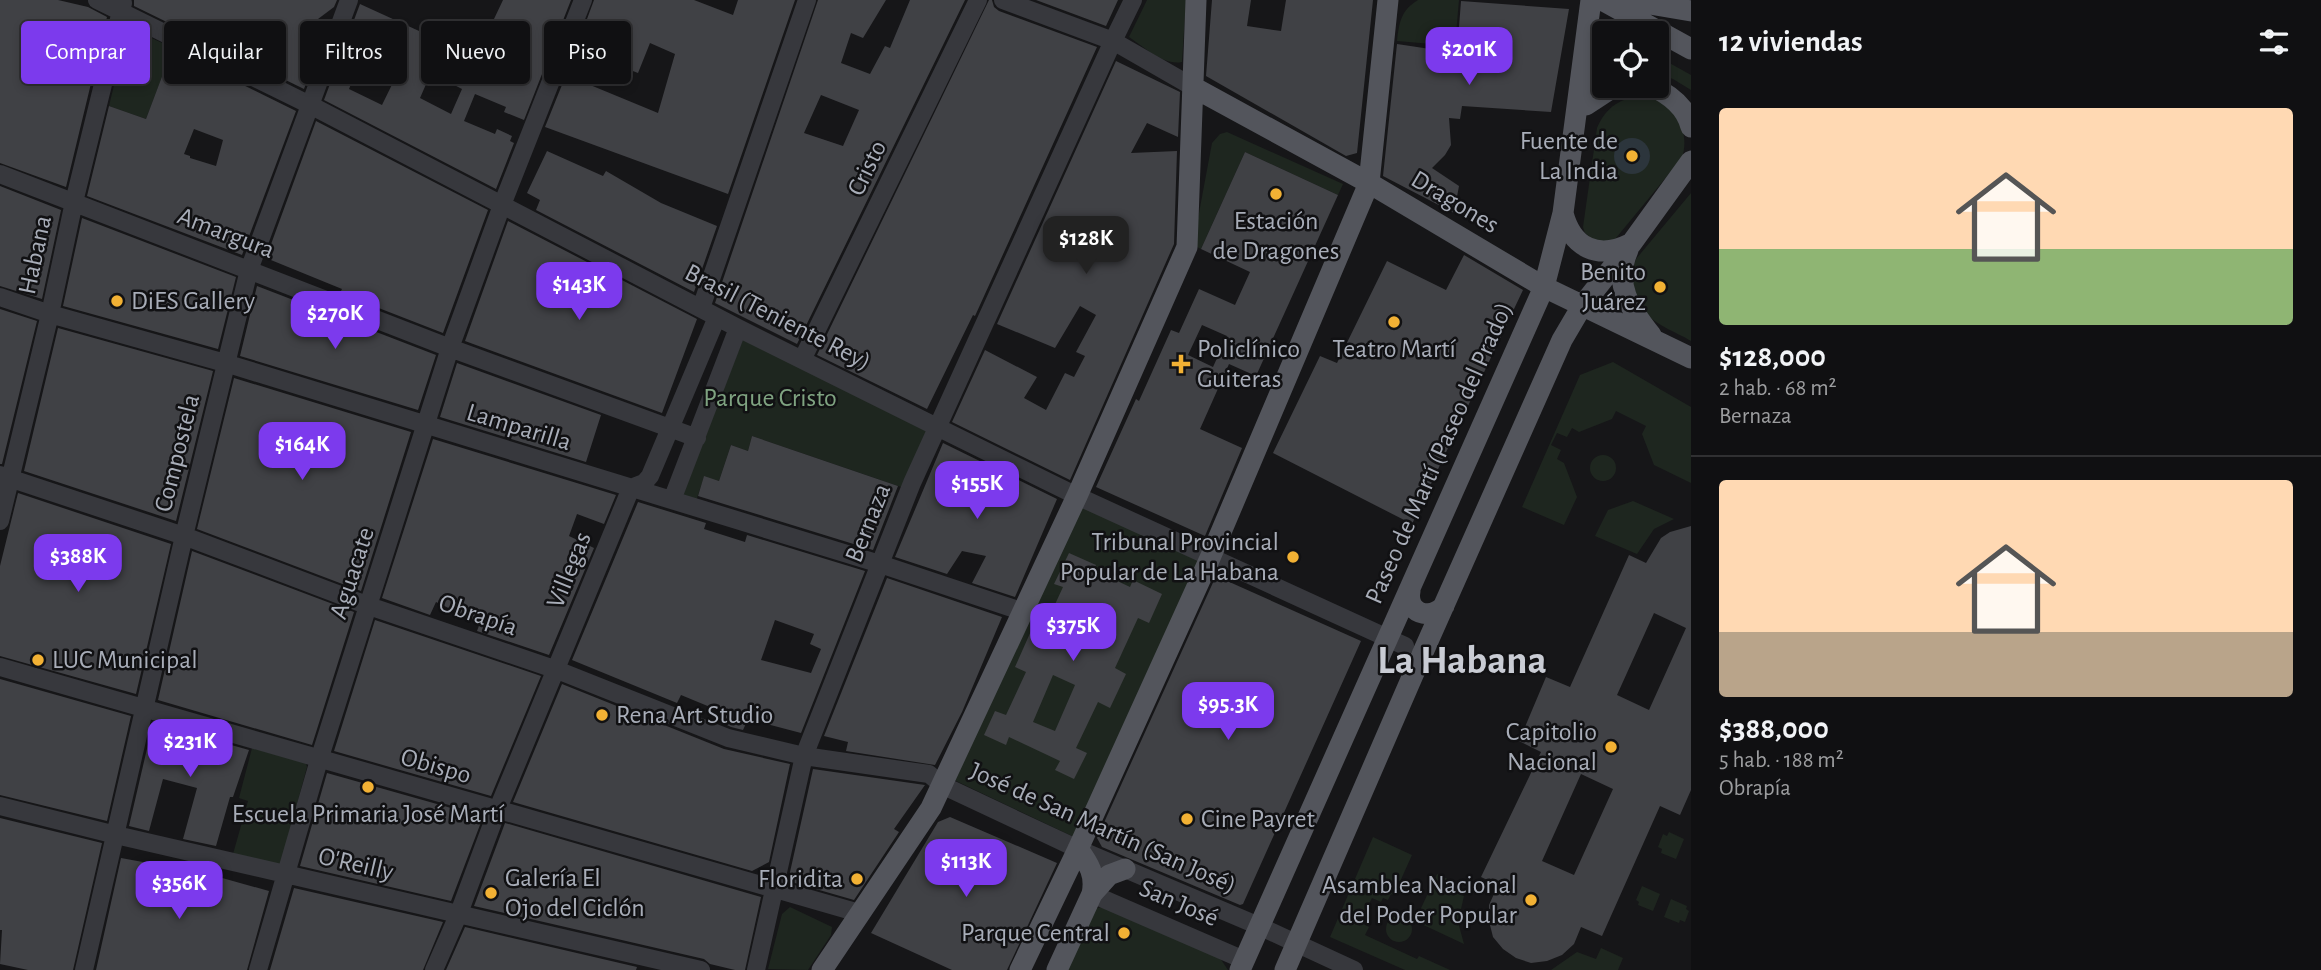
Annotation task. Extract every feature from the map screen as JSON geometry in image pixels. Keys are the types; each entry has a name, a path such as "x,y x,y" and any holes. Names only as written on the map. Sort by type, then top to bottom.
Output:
{"main road":[{"path":"822,970 931,808 1077,496 1187,247 1196,0"},
{"path":"1577,113 1591,0"},
{"path":"1602,0 1627,17 1691,49"},
{"path":"1020,970 1210,558 1369,183 1389,2"},
{"path":"1627,17 1656,3 1691,11"},
{"name":"Dragones","path":"1193,87 1369,183 1544,287 1691,358"},
{"name":"Paseo de Martí (Paseo del Prado)","path":"1242,965 1250,923 1391,646 1409,591 1544,287 1563,213 1577,113 1592,87"},
{"path":"1669,96 1677,103 1691,127"},
{"path":"1577,113 1596,98"},
{"path":"1285,970 1562,340 1582,306 1631,244 1691,160"},
{"path":"1563,213 1566,226 1573,237 1583,245 1607,252 1631,244"},
{"path":"1631,244 1624,259 1625,293 1633,311 1654,339"},
{"path":"1562,340 1578,329 1594,324 1654,339"},
{"path":"1409,591 1410,603 1418,612 1435,614 1444,606"},
{"path":"1391,646 1414,655 1416,668"},
{"path":"1078,849 1093,874 1092,894"},
{"path":"1057,970 1096,887 1109,875 1125,869"}],"street":[{"name":"Brasil (Teniente Rey)","path":"97,0 122,6 738,328 1077,496 1391,646"},
{"name":"Compostela","path":"84,970 248,270 312,106 349,0"},
{"name":"Aguacate","path":"258,970 319,760 450,348 502,205 583,0"},
{"name":"Villegas","path":"434,970 631,488 644,483 650,476 670,428 807,0"},
{"name":"Cristo","path":"803,358 978,0"},
{"path":"1003,0 1112,41 1193,87"},
{"name":"Bernaza","path":"756,970 804,756 937,427 1133,0"},
{"name":"Habana","path":"0,521 5,477 50,314 74,202 122,6"},
{"name":"Amargura","path":"0,174 450,348 697,438"},
{"name":"Lamparilla","path":"0,297 50,314 226,363 676,501 1021,611"},
{"path":"676,501 738,328"},
{"name":"Obrapía","path":"5,477 184,536 369,606 557,670 728,738 804,756 929,774 942,785"},
{"name":"Obispo","path":"0,667 859,913"},
{"name":"José de San Martín (San José)","path":"942,785 1078,849 1354,970"},
{"name":"O'Reilly","path":"0,806 285,875 701,970"},
{"name":"San José","path":"1092,894 1242,965"}],"green space":[{"path":"1147,0 1186,0 1182,62 1161,58 1129,37"},
{"path":"1418,0 1459,0 1455,46 1397,41 1402,18 1408,8"},
{"path":"150,37 164,44 164,72 146,119 109,106 114,84 150,84"},
{"path":"1669,63 1691,75 1691,90 1669,78"},
{"path":"1628,98 1651,98 1664,104 1678,118 1684,147 1682,158 1616,238 1611,242 1599,244 1585,233 1583,227 1597,128 1605,114"},
{"path":"1227,132 1343,184 1338,195 1245,152 1201,249 1193,245 1212,143 1220,134"},
{"path":"1691,193 1691,341 1662,326 1648,315 1636,296 1633,274 1636,259"},
{"name":"Parque Cristo","path":"743,339 929,428 904,488 752,436 748,451 731,445 719,481 704,477 696,501 682,497"},
{"path":"1613,362 1691,407 1691,483 1654,465 1642,434 1646,426 1616,411 1612,419 1579,432 1572,428 1567,437 1557,433 1551,445 1561,450 1557,459 1564,463 1577,497 1564,525 1522,507 1580,375"},
{"path":"1603,455 1612,459 1616,468 1612,477 1603,481 1594,477 1590,468 1594,459"},
{"path":"1633,501 1674,519 1654,529 1637,554 1595,536 1608,510"},
{"path":"1078,504 1201,562 1076,838 952,779"},
{"path":"252,748 306,763 307,767 280,867 233,854 248,801 239,798"},
{"path":"1669,832 1684,839 1676,859 1661,853 1662,849 1658,847 1663,834 1667,836"},
{"path":"1373,837 1412,855 1394,895 1391,894 1388,900 1383,898 1381,902 1372,898 1360,922 1369,927 1365,935 1417,959 1419,956 1450,970 1405,970 1330,937"},
{"path":"1437,874 1450,880 1450,887 1464,896 1458,922 1464,944 1415,921"},
{"path":"1642,886 1660,894 1653,911 1638,905 1636,900"},
{"path":"1671,899 1687,906 1689,911 1685,922 1680,920 1679,923 1664,917"},
{"name":"Parque Central","path":"1108,906 1220,958 1228,970 1067,970 1092,909"},
{"path":"790,907 832,927 831,935 808,970 768,969 782,914"},
{"path":"1399,916 1408,920 1412,929 1408,938 1399,942 1390,938 1386,929 1390,920"},
{"path":"1601,948 1623,958 1618,970 1551,970 1577,952 1596,959"}],"shaded area":[{"name":"Fuente de La India","path":"1632,138 1645,143 1650,156 1645,169 1632,174 1619,169 1614,156 1619,143"}],"building":[{"path":"0,0 58,0 88,7 107,17 106,21 21,21 21,84 91,84 66,187 0,163"},
{"path":"134,0 337,0 334,7 318,19 323,21 300,21 300,84 306,84 304,89 286,80 286,21 165,21 134,6"},
{"path":"503,0 571,0 563,21 544,21 544,69 524,120 504,112 506,107 475,94 464,121 495,134 497,129 512,136 510,141 514,143 496,189 324,100 330,84 351,84 349,89 382,105 392,84 407,84 407,25 421,32 421,84 426,84 420,98 451,114 462,89 452,84 530,84 530,21 493,21"},
{"path":"594,0 694,0 733,15 738,0 795,0 728,194 545,127 562,84 588,84 658,113 675,54 650,43 638,73 631,70 631,21 586,21"},
{"path":"818,0 886,0 863,38 851,33 841,63 870,74 885,46 890,48 910,0 965,0 797,344 715,303","holes":["821,95 859,110 843,146 804,133"]},
{"path":"989,0 992,0 999,11 1097,47 975,316 973,315 927,409 817,355"},
{"path":"1036,0 1118,0 1106,26"},
{"path":"1212,0 1251,0 1247,26 1281,31 1286,0 1373,0 1357,153 1346,156 1206,76"},
{"path":"1461,1 1569,9 1551,112 1462,106 1460,119 1449,118 1451,145 1432,168 1459,186 1454,213 1383,176 1397,44 1457,53"},
{"path":"360,4 397,21 354,21"},
{"path":"1116,61 1180,92 1178,137 1147,123 1131,153 1177,151 1174,244 1070,480 952,422 985,350 1037,377 1024,398 1046,410 1065,373 1074,377 1085,356 1076,352 1096,315 1080,306 1055,348 997,324"},
{"path":"164,71 164,84 241,84 296,111 242,255 87,196 109,106 146,119","holes":["194,129 223,140 216,166 184,154"]},
{"path":"316,121 488,210 443,333 340,293 342,289 266,258"},
{"path":"547,151 603,176 606,171 661,203 717,226 694,292 536,210 540,200 527,193"},
{"path":"1245,152 1338,195 1256,376 1229,364 1200,429 1242,448 1205,536 1096,487 1171,330 1179,333 1199,289 1235,305 1250,272 1201,249","holes":["1202,325 1227,336 1213,367 1188,355"]},
{"path":"0,186 61,210 42,299 0,286"},
{"path":"82,218 236,277 218,349 63,306"},
{"path":"508,221 697,319 662,413 465,341"},
{"path":"1464,255 1523,290 1412,524 1273,453 1320,356 1337,363 1387,261 1446,290"},
{"path":"257,286 436,355 418,410 240,356"},
{"path":"0,309 37,321 2,464 0,464"},
{"path":"58,328 213,371 176,521 24,471"},
{"path":"457,363 601,415 586,462 440,417"},
{"path":"234,378 411,432 361,591 197,529"},
{"path":"752,436 898,486 873,550 698,496 704,476 719,481 731,445 748,451"},
{"path":"433,439 616,495 604,524 577,514 569,536 594,548 549,655 477,631 480,623 436,602 430,615 382,598"},
{"path":"943,443 1057,499 1015,597 972,583 986,556 962,551 947,574 895,557"},
{"path":"18,493 171,544 136,694 0,656 0,566"},
{"path":"638,502 706,523 704,529 745,542 747,535 865,571 801,733 748,719 743,730 731,727 723,723 727,714 681,695 677,703 572,660","holes":["775,620 814,634 810,644 821,649 811,673 761,660"]},
{"name":"Capitolio Nacional","path":"1691,526 1691,790 1680,815 1660,806 1602,936 1581,927 1574,944 1562,955 1531,963 1516,958 1503,949 1493,937 1489,905 1498,885 1481,877 1541,752 1519,741 1546,677 1570,687 1629,555 1646,563 1661,538 1670,532","holes":["1654,613 1686,628 1649,710 1617,695","1581,774 1613,789 1574,875 1542,861"]},
{"path":"192,551 354,612 312,745 158,700"},
{"path":"1069,553 1096,565 1094,570 1130,587 1133,580 1162,594 1149,623 1138,618 1115,668 1126,674 1110,708 1098,702 1076,748 1087,753 1074,779 1055,770 1060,761 1009,737 1006,745 984,735 995,711 1006,715 1026,672 1015,667 1035,622 1045,626 1063,587 1054,584","holes":["1053,675 1075,685 1055,731 1033,722"]},
{"path":"1216,576 1361,641 1243,904 1240,905 1102,847 1097,838"},
{"path":"887,578 1002,617 962,712 935,765 846,751 848,742 824,736"},
{"path":"375,620 541,676 491,796 334,751"},
{"path":"0,679 131,716 107,821 0,795"},
{"path":"562,684 724,749 790,764 769,862 752,871 513,802"},
{"path":"153,723 249,750 233,797 230,797 216,846 183,839 197,788 163,779 149,831 129,826"},
{"path":"813,769 925,785 894,829 899,832 854,900 788,881"},
{"path":"327,773 483,817 451,901 300,866"},
{"path":"950,817 1057,863 1007,970 952,970 871,933 938,822"},
{"path":"0,818 102,843 73,970 28,970 0,964"},
{"path":"505,823 761,897 745,970 735,970 710,964 704,959 474,906"},
{"path":"121,858 208,874 269,891 247,970 96,970"},
{"path":"294,888 443,922 423,970 270,970"},
{"path":"465,927 637,967 636,970 446,970"}],"place":[{"name":"Fuente de La India","path":"1632,156"},
{"name":"Estación de Dragones","path":"1276,194"},
{"name":"Benito Juárez","path":"1660,287"},
{"name":"DiES Gallery","path":"117,301"},
{"name":"Teatro Martí","path":"1394,322"},
{"name":"Policlínico Guiteras","path":"1181,364"},
{"name":"Tribunal Provincial Popular de La Habana","path":"1293,557"},
{"name":"LUC Municipal","path":"38,660"},
{"name":"Rena Art Studio","path":"602,715"},
{"name":"Capitolio Nacional","path":"1611,747"},
{"name":"Escuela Primaria José Martí","path":"368,787"},
{"name":"Cine Payret","path":"1187,819"},
{"name":"Floridita","path":"857,879"},
{"name":"Galería El Ojo del Ciclón","path":"491,893"},
{"name":"Asamblea Nacional del Poder Popular","path":"1531,900"},
{"name":"Parque Central","path":"1124,933"}],"district":[{"name":"La Habana","path":"1462,661"}]}
